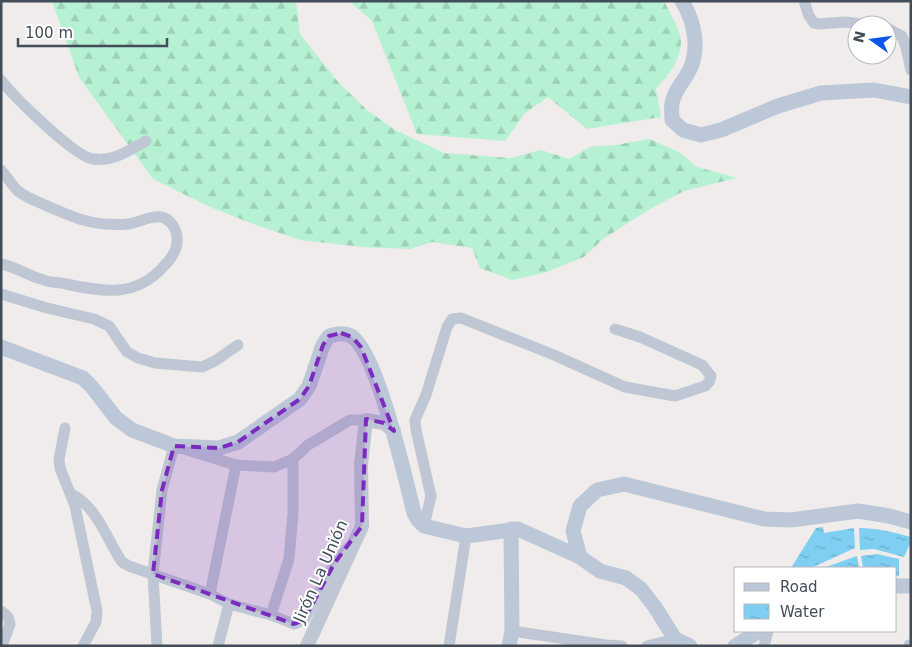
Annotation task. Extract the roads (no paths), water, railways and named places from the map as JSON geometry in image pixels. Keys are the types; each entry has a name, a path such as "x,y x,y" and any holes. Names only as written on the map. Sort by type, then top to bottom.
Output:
{"main road":[{"path":"682,1 688,12 695,38 694,54 690,69 672,103 672,120 683,130 701,135 708,134 778,106 821,93 874,90 911,97"},
{"path":"1,347 83,378 116,418 132,430 174,446 219,448 238,442 300,399 309,386 323,345 329,336 341,333 352,337 362,347 370,363 394,430 414,513 424,526 466,536 511,529 522,531 580,557 600,571 626,578 641,589 675,639 690,646"},
{"path":"580,557 573,531 580,506 597,490 624,484 764,519 791,520 858,512 889,516 911,522"},
{"path":"510,639 511,529"},
{"path":"897,586 911,586"},
{"path":"735,646 757,632"}],"street":[{"path":"804,1 808,16 814,23 847,22"},
{"path":"897,33 902,36 911,70"},
{"path":"1,80 78,154 92,159 105,160 120,155 146,140"},
{"path":"1,170 18,191 33,200 81,221 110,225 140,222 154,216 164,217 170,221 176,232 177,247 171,258 156,275 140,284 118,291 94,290 44,281 14,266 1,264"},
{"path":"1,294 47,308 94,319 109,326 127,352 138,358 155,363 202,367 215,361 238,345"},
{"path":"424,526 431,496 416,430 416,420 426,395 446,327 452,319 461,318 625,387 675,396 705,386 709,382 711,376 702,365 640,337 615,329"},
{"path":"157,646 153,574 162,490 174,446 236,466 274,467 293,459 308,445 350,420 384,423 394,430"},
{"name":"Jirón La Unión","path":"307,646 362,526 361,464 366,420"},
{"path":"65,428 59,460 60,468 71,494 97,611 96,622 83,646"},
{"path":"271,615 284,575 291,544 293,459"},
{"path":"210,594 236,466"},
{"path":"71,494 78,497 92,512 122,562 210,594 229,604 271,615 294,624 304,620 334,564 354,541"},
{"path":"449,646 466,536"},
{"path":"218,646 229,604"},
{"path":"1,611 8,617 10,624 2,646"},
{"path":"764,646 768,632"},
{"path":"510,639 622,646"},
{"path":"647,646 675,639"}],"water":[{"path":"823,527 824,533 854,528 855,548 813,567 792,567 816,528"},
{"path":"859,528 898,533 911,537 911,541 904,557 874,549 860,550"},
{"path":"877,554 899,559 899,576 897,576 897,567 863,567 861,556"},
{"path":"857,556 859,567 826,567"}]}
